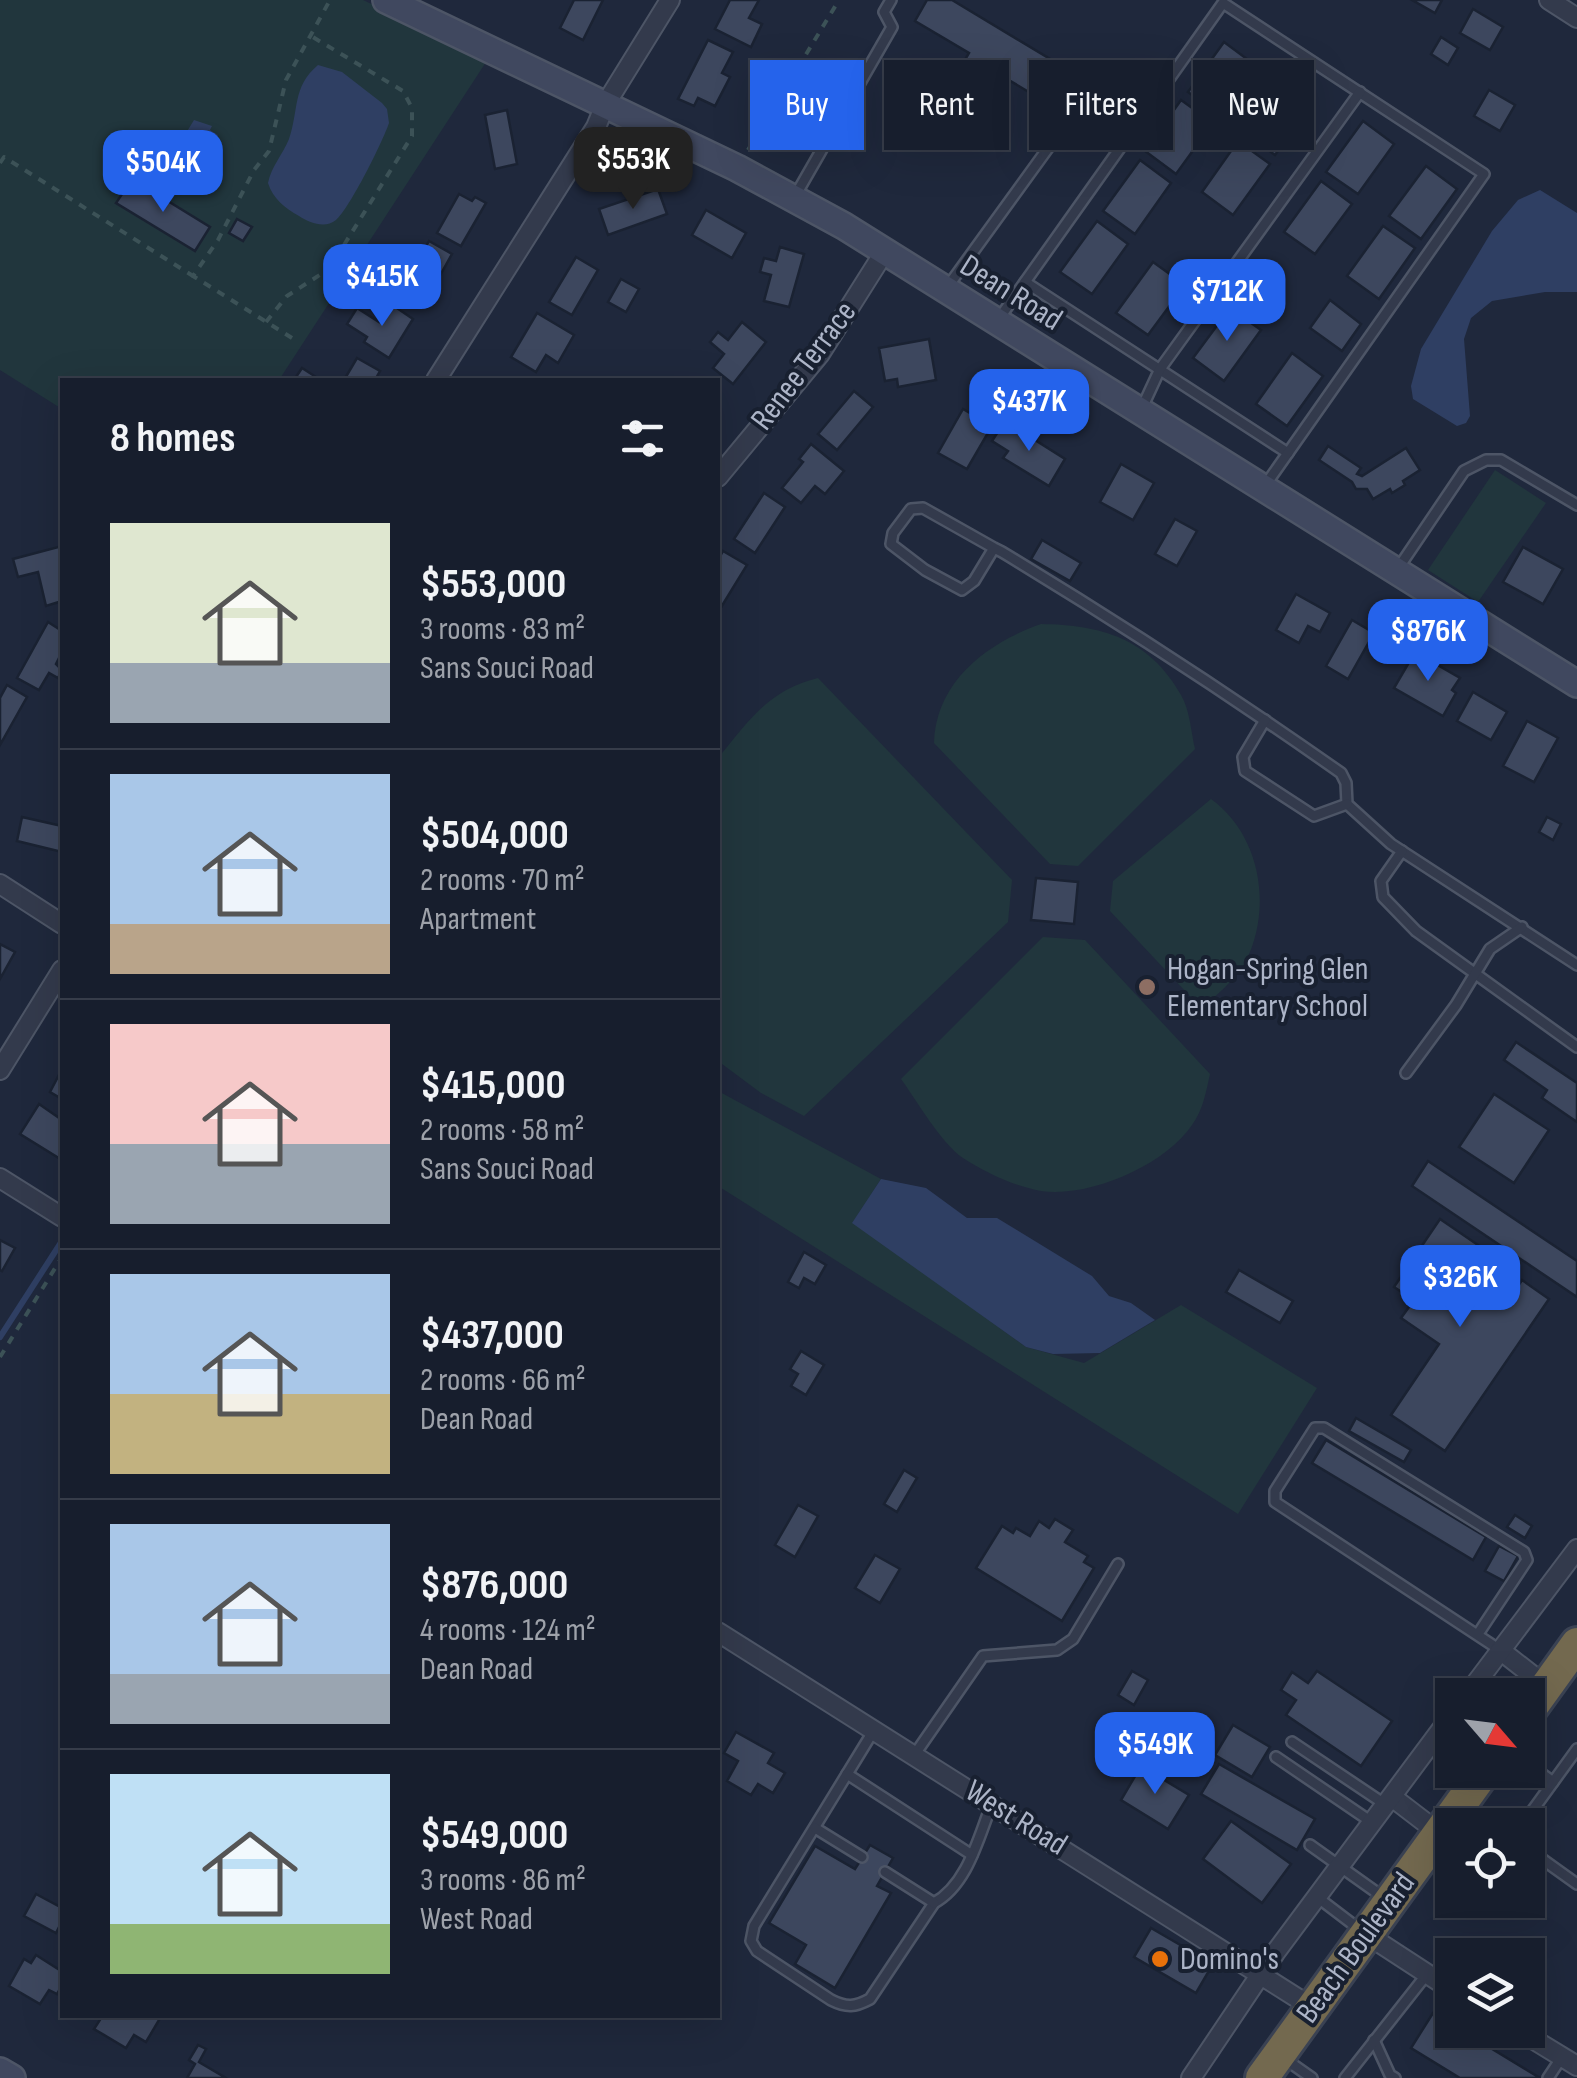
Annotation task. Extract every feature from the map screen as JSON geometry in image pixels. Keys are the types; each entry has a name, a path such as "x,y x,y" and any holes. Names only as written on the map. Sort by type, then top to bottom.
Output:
{"highway":[{"path":"1545,1688 1577,1644"},
{"name":"Beach Boulevard","path":"1457,1808 1472,1788"},
{"name":"Beach Boulevard","path":"1270,2066 1435,1840"}],"main road":[{"name":"Dean Road","path":"386,0 736,168 885,251 1577,684"},
{"path":"0,2070 12,2078"}],"street":[{"path":"437,378 596,127 605,105 670,0"},
{"path":"1549,0 1577,18"},
{"name":"Renee Terrace","path":"720,475 820,354 885,251"},
{"path":"0,884 60,923"},
{"path":"0,1070 60,973"},
{"path":"0,1178 60,1216"},
{"path":"1479,1678 1577,1549"},
{"name":"West Road","path":"720,1633 1313,2008"},
{"path":"1500,1650 1521,1678"},
{"path":"1192,2078 1260,1973 1435,1738"},
{"path":"1389,1802 1435,1831"},
{"path":"1366,1934 1435,1979"},
{"path":"1545,2047 1570,2062"}],"lane":[{"path":"794,199 892,27 884,12 891,0"},
{"path":"996,322 1223,2 1484,174 1262,489"},
{"path":"1140,412 1160,369 1360,92"},
{"path":"946,290 1046,150"},
{"path":"1024,282 1288,453"},
{"path":"1396,571 1464,471 1474,464 1502,460 1577,504"},
{"path":"994,548 974,581 962,590 925,570 891,544 893,533 911,509 923,508 994,548 1191,669 1340,773 1346,783 1347,804 1402,851 1577,966"},
{"path":"1265,720 1242,756 1245,771 1314,816 1347,804"},
{"path":"1402,851 1381,881 1384,897 1416,930 1577,1047"},
{"path":"1406,1073 1490,948 1522,928"},
{"path":"1478,1634 1528,1560 1524,1552 1324,1428 1315,1428 1275,1491 1275,1502 1500,1650"},
{"path":"915,1754 983,1656 1057,1650 1073,1640 1118,1564"},
{"path":"874,1730 754,1926 751,1942 758,1952 831,2000 843,2006 856,2006 870,1999 934,1903 947,1896 972,1855 992,1803"},
{"path":"1292,1742 1389,1802"},
{"path":"1534,1808 1577,1749"},
{"path":"1276,1756 1374,1822"},
{"path":"847,1774 972,1855"},
{"path":"1545,1776 1553,1782"},
{"path":"1462,1801 1472,1808"},
{"path":"815,1828 862,1857"},
{"path":"1310,1845 1390,1902"},
{"path":"1545,1860 1577,1884"},
{"path":"885,1872 934,1903"},
{"path":"1318,1897 1366,1934"},
{"path":"1344,2078 1427,1974"},
{"path":"1374,2040 1391,2077"},
{"path":"1548,2078 1570,2062"},
{"path":"1270,2066 1312,2078"}],"path":[{"path":"193,276 269,151 282,90 330,0"},
{"path":"736,168 839,0"},
{"path":"266,322 288,296 329,269 412,136 412,108 402,91 311,36"},
{"path":"0,163 4,157 292,338"},
{"path":"0,1356 60,1260"}],"shaded area":[{"path":"0,0 363,0 488,59 280,378 60,378 60,408 0,370"},
{"path":"1495,470 1546,503 1478,602 1428,570"},
{"path":"1041,624 1084,628 1122,638 1154,660 1184,701 1195,749 1078,866 1050,864 934,743 944,701 968,667 1002,642"},
{"path":"818,678 1012,880 1008,922 804,1116 761,1093 720,1062 720,756 773,699"},
{"path":"1211,799 1228,814 1251,852 1260,897 1254,942 1245,963 1202,1009 1110,911 1113,881"},
{"path":"1043,937 1085,940 1210,1074 1196,1119 1164,1153 1125,1176 1060,1192 1021,1186 963,1158 938,1132 901,1079"},
{"path":"720,1092 881,1179 853,1222 1026,1347 1084,1363 1181,1305 1317,1388 1238,1514 720,1187"}],"water":[{"path":"318,65 342,72 382,103 389,123 349,202 336,220 322,225 284,206 268,183 289,139 300,90"},
{"path":"194,120 212,126 210,130 218,135 183,192 159,177"},
{"path":"1540,190 1577,213 1577,292 1545,292 1492,301 1471,318 1464,339 1470,416 1466,423 1457,426 1413,399 1411,386 1421,349 1492,231 1518,200"},
{"path":"881,1179 926,1188 967,1218 997,1218 1092,1276 1109,1296 1131,1303 1155,1320 1100,1353 1053,1354 1026,1347 852,1223"}],"building":[{"path":"574,0 603,0 583,40 560,28"},
{"path":"730,0 759,0 749,18 762,24 751,47 715,29"},
{"path":"927,0 952,0 1052,60 1029,60 1029,92 1009,80 1009,60 965,60 969,53 915,21"},
{"path":"1412,0 1442,0 1435,13"},
{"path":"1473,9 1503,27 1490,50 1460,33"},
{"path":"1441,37 1458,48 1448,65 1431,54"},
{"path":"708,40 733,52 722,73 730,77 715,106 698,98 694,106 678,99"},
{"path":"1224,42 1248,60 1211,60"},
{"path":"1489,90 1515,105 1500,131 1474,116"},
{"path":"1181,100 1193,109 1193,150 1176,174 1145,151 1173,150 1173,111"},
{"path":"507,110 517,164 495,169 485,115"},
{"path":"1363,121 1394,144 1358,194 1326,172"},
{"path":"1232,150 1251,150 1270,164 1233,215 1202,192"},
{"path":"1140,160 1171,183 1135,234 1103,211"},
{"path":"1426,166 1457,189 1421,239 1389,216"},
{"path":"132,179 210,227 195,251 116,203"},
{"path":"1321,181 1352,204 1315,254 1284,232"},
{"path":"658,189 667,214 608,235 599,209"},
{"path":"459,194 486,203 461,246 437,233"},
{"path":"706,210 746,233 732,258 692,235"},
{"path":"237,219 252,227 243,241 229,233"},
{"path":"1097,221 1128,244 1092,294 1060,272"},
{"path":"1383,226 1415,248 1379,299 1347,276"},
{"path":"429,241 452,254 432,290 409,276"},
{"path":"780,247 804,254 789,307 764,301 771,275 760,272 764,258 776,261"},
{"path":"576,257 598,270 572,315 549,302"},
{"path":"1153,262 1185,285 1148,335 1116,313"},
{"path":"621,279 639,289 626,312 608,302"},
{"path":"1330,300 1361,324 1342,351 1310,328"},
{"path":"391,304 413,319 389,358 364,342 367,337 347,324 357,308 379,322"},
{"path":"1230,308 1261,330 1224,381 1193,358"},
{"path":"537,313 574,335 558,363 546,355 536,372 511,357"},
{"path":"742,322 766,342 733,384 713,368 724,354 710,342 718,332 728,340"},
{"path":"929,339 936,380 898,387 897,379 885,381 879,348"},
{"path":"1292,353 1323,376 1287,426 1256,404"},
{"path":"357,358 380,371 376,378 345,378"},
{"path":"302,368 316,377 315,378 295,378"},
{"path":"854,391 873,407 837,450 818,434"},
{"path":"963,409 992,426 967,469 938,453"},
{"path":"1005,421 1065,459 1049,486 1003,458 1008,451 992,441"},
{"path":"811,444 844,471 825,494 815,486 801,503 782,488 803,462 799,459"},
{"path":"1328,446 1361,468 1357,474 1362,476 1406,448 1420,470 1403,481 1405,485 1373,499 1367,489 1356,489 1352,482 1319,460"},
{"path":"1121,464 1154,483 1133,520 1100,502"},
{"path":"764,493 785,507 755,553 734,539"},
{"path":"1175,519 1197,531 1177,566 1155,554"},
{"path":"1042,540 1081,563 1070,581 1031,559"},
{"path":"60,547 60,602 46,606 38,572 18,577 13,559"},
{"path":"1523,547 1563,569 1543,604 1503,582"},
{"path":"723,551 747,565 720,609"},
{"path":"1296,594 1330,613 1320,632 1308,626 1299,643 1276,630"},
{"path":"1352,620 1374,633 1348,679 1326,666"},
{"path":"48,622 60,630 58,678 49,673 39,690 17,678"},
{"path":"1415,652 1460,678 1443,716 1394,688"},
{"path":"7,685 27,697 0,745 0,698"},
{"path":"1473,692 1507,712 1491,740 1457,721"},
{"path":"1527,721 1558,738 1534,782 1503,766"},
{"path":"22,817 60,826 60,852 17,841"},
{"path":"1547,817 1561,824 1553,840 1539,832"},
{"path":"1036,878 1078,882 1074,924 1031,920"},
{"path":"0,944 15,952 0,979"},
{"path":"1516,1042 1577,1083 1577,1122 1542,1098 1547,1090 1504,1060"},
{"path":"60,1073 60,1098 50,1092"},
{"path":"1494,1094 1549,1130 1514,1183 1459,1147"},
{"path":"39,1104 60,1119 60,1159 20,1134"},
{"path":"1428,1161 1577,1261 1577,1297 1412,1186"},
{"path":"1440,1219 1510,1267 1495,1288 1510,1298 1522,1280 1549,1299 1445,1451 1391,1415 1439,1344 1401,1318 1414,1300 1394,1287"},
{"path":"0,1240 15,1248 2,1271 0,1270"},
{"path":"804,1252 826,1265 815,1284 804,1278 799,1288 788,1282"},
{"path":"1239,1270 1293,1301 1280,1323 1226,1292"},
{"path":"801,1351 824,1365 806,1395 791,1386 798,1374 790,1369"},
{"path":"1356,1418 1411,1450 1404,1462 1349,1431"},
{"path":"1326,1440 1486,1537 1473,1560 1312,1463"},
{"path":"904,1470 917,1478 897,1512 884,1504"},
{"path":"798,1505 818,1516 795,1557 775,1545"},
{"path":"1515,1515 1532,1526 1525,1538 1507,1527"},
{"path":"1055,1519 1073,1530 1065,1542 1088,1556 1084,1562 1094,1568 1062,1621 976,1568 1002,1526 1030,1536 1039,1521 1049,1528"},
{"path":"1499,1546 1518,1556 1504,1581 1485,1571"},
{"path":"875,1555 900,1569 880,1603 855,1588"},
{"path":"1132,1671 1148,1680 1134,1705 1118,1695"},
{"path":"1317,1671 1392,1721 1361,1766 1286,1715 1296,1700 1281,1690 1292,1672 1308,1683"},
{"path":"1233,1725 1270,1747 1252,1777 1215,1755"},
{"path":"736,1732 774,1753 768,1763 785,1773 773,1793 758,1784 751,1795 727,1781 738,1761 724,1753"},
{"path":"1219,1764 1315,1819 1297,1850 1201,1794"},
{"path":"1141,1766 1189,1795 1168,1829 1121,1800"},
{"path":"1231,1821 1291,1864 1262,1903 1203,1859"},
{"path":"870,1845 893,1858 877,1886 891,1893 835,1988 795,1964 806,1945 769,1923 815,1846 855,1869"},
{"path":"36,1894 60,1907 56,1933 24,1916"},
{"path":"1151,1928 1213,1964 1196,1993 1134,1957"},
{"path":"36,1955 58,1969 60,1965 60,1989 57,1994 49,1990 40,2004 9,1986 24,1959 31,1963"},
{"path":"1433,2013 1435,2048 1491,2048 1540,2078 1460,2078 1411,2048"},
{"path":"101,2018 160,2018 146,2042 134,2035 126,2048 94,2029"},
{"path":"198,2045 206,2049 199,2062 226,2078 187,2078 195,2064 189,2060"}],"waterway":[{"path":"0,1337 60,1244"}],"place":[{"name":"Hogan-Spring Glen Elementary School","path":"1147,987"},
{"name":"Domino's","path":"1160,1959"}]}
